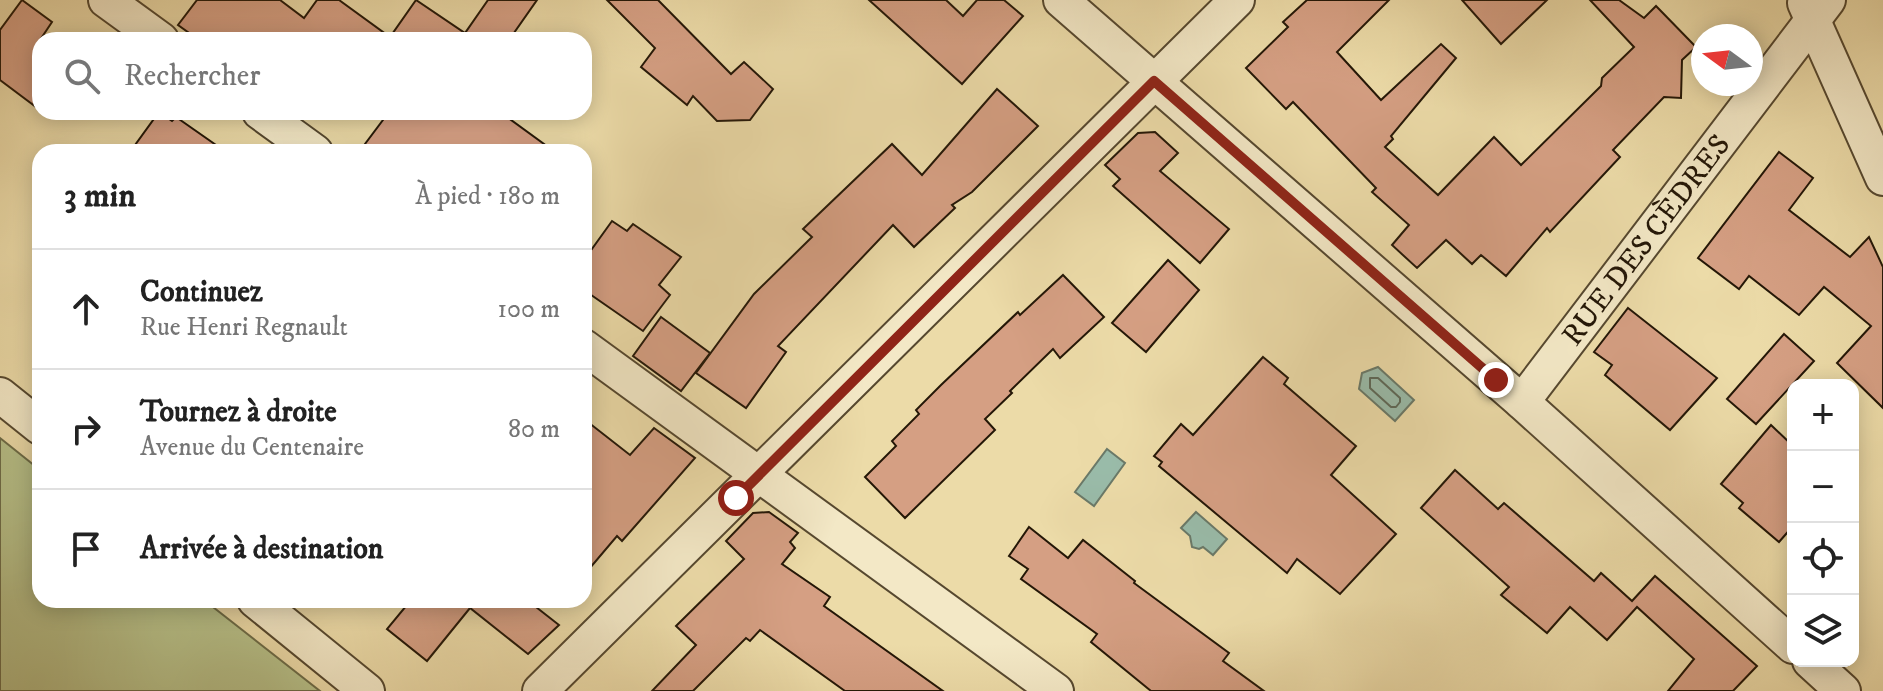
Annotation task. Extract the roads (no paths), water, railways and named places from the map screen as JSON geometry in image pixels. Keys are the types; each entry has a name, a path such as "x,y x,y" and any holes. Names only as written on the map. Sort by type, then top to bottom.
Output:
{"street":[{"path":"106,0 150,32"},
{"path":"1061,0 1522,402 1787,641"},
{"path":"540,691 1237,0"},
{"path":"1815,7 1883,178"},
{"name":"RUE DES CÈDRES","path":"1522,402 1815,7"},
{"path":"271,120 304,144"},
{"path":"592,353 1056,691"},
{"path":"0,395 32,421"},
{"path":"265,608 367,691"},
{"path":"1817,667 1843,691"}],"water":[{"path":"1378,367 1414,400 1395,421 1359,389 1362,373"},
{"path":"1107,449 1125,463 1094,506 1075,492"},
{"path":"1196,512 1227,539 1213,555 1203,547 1192,547 1190,536 1181,528"}]}
